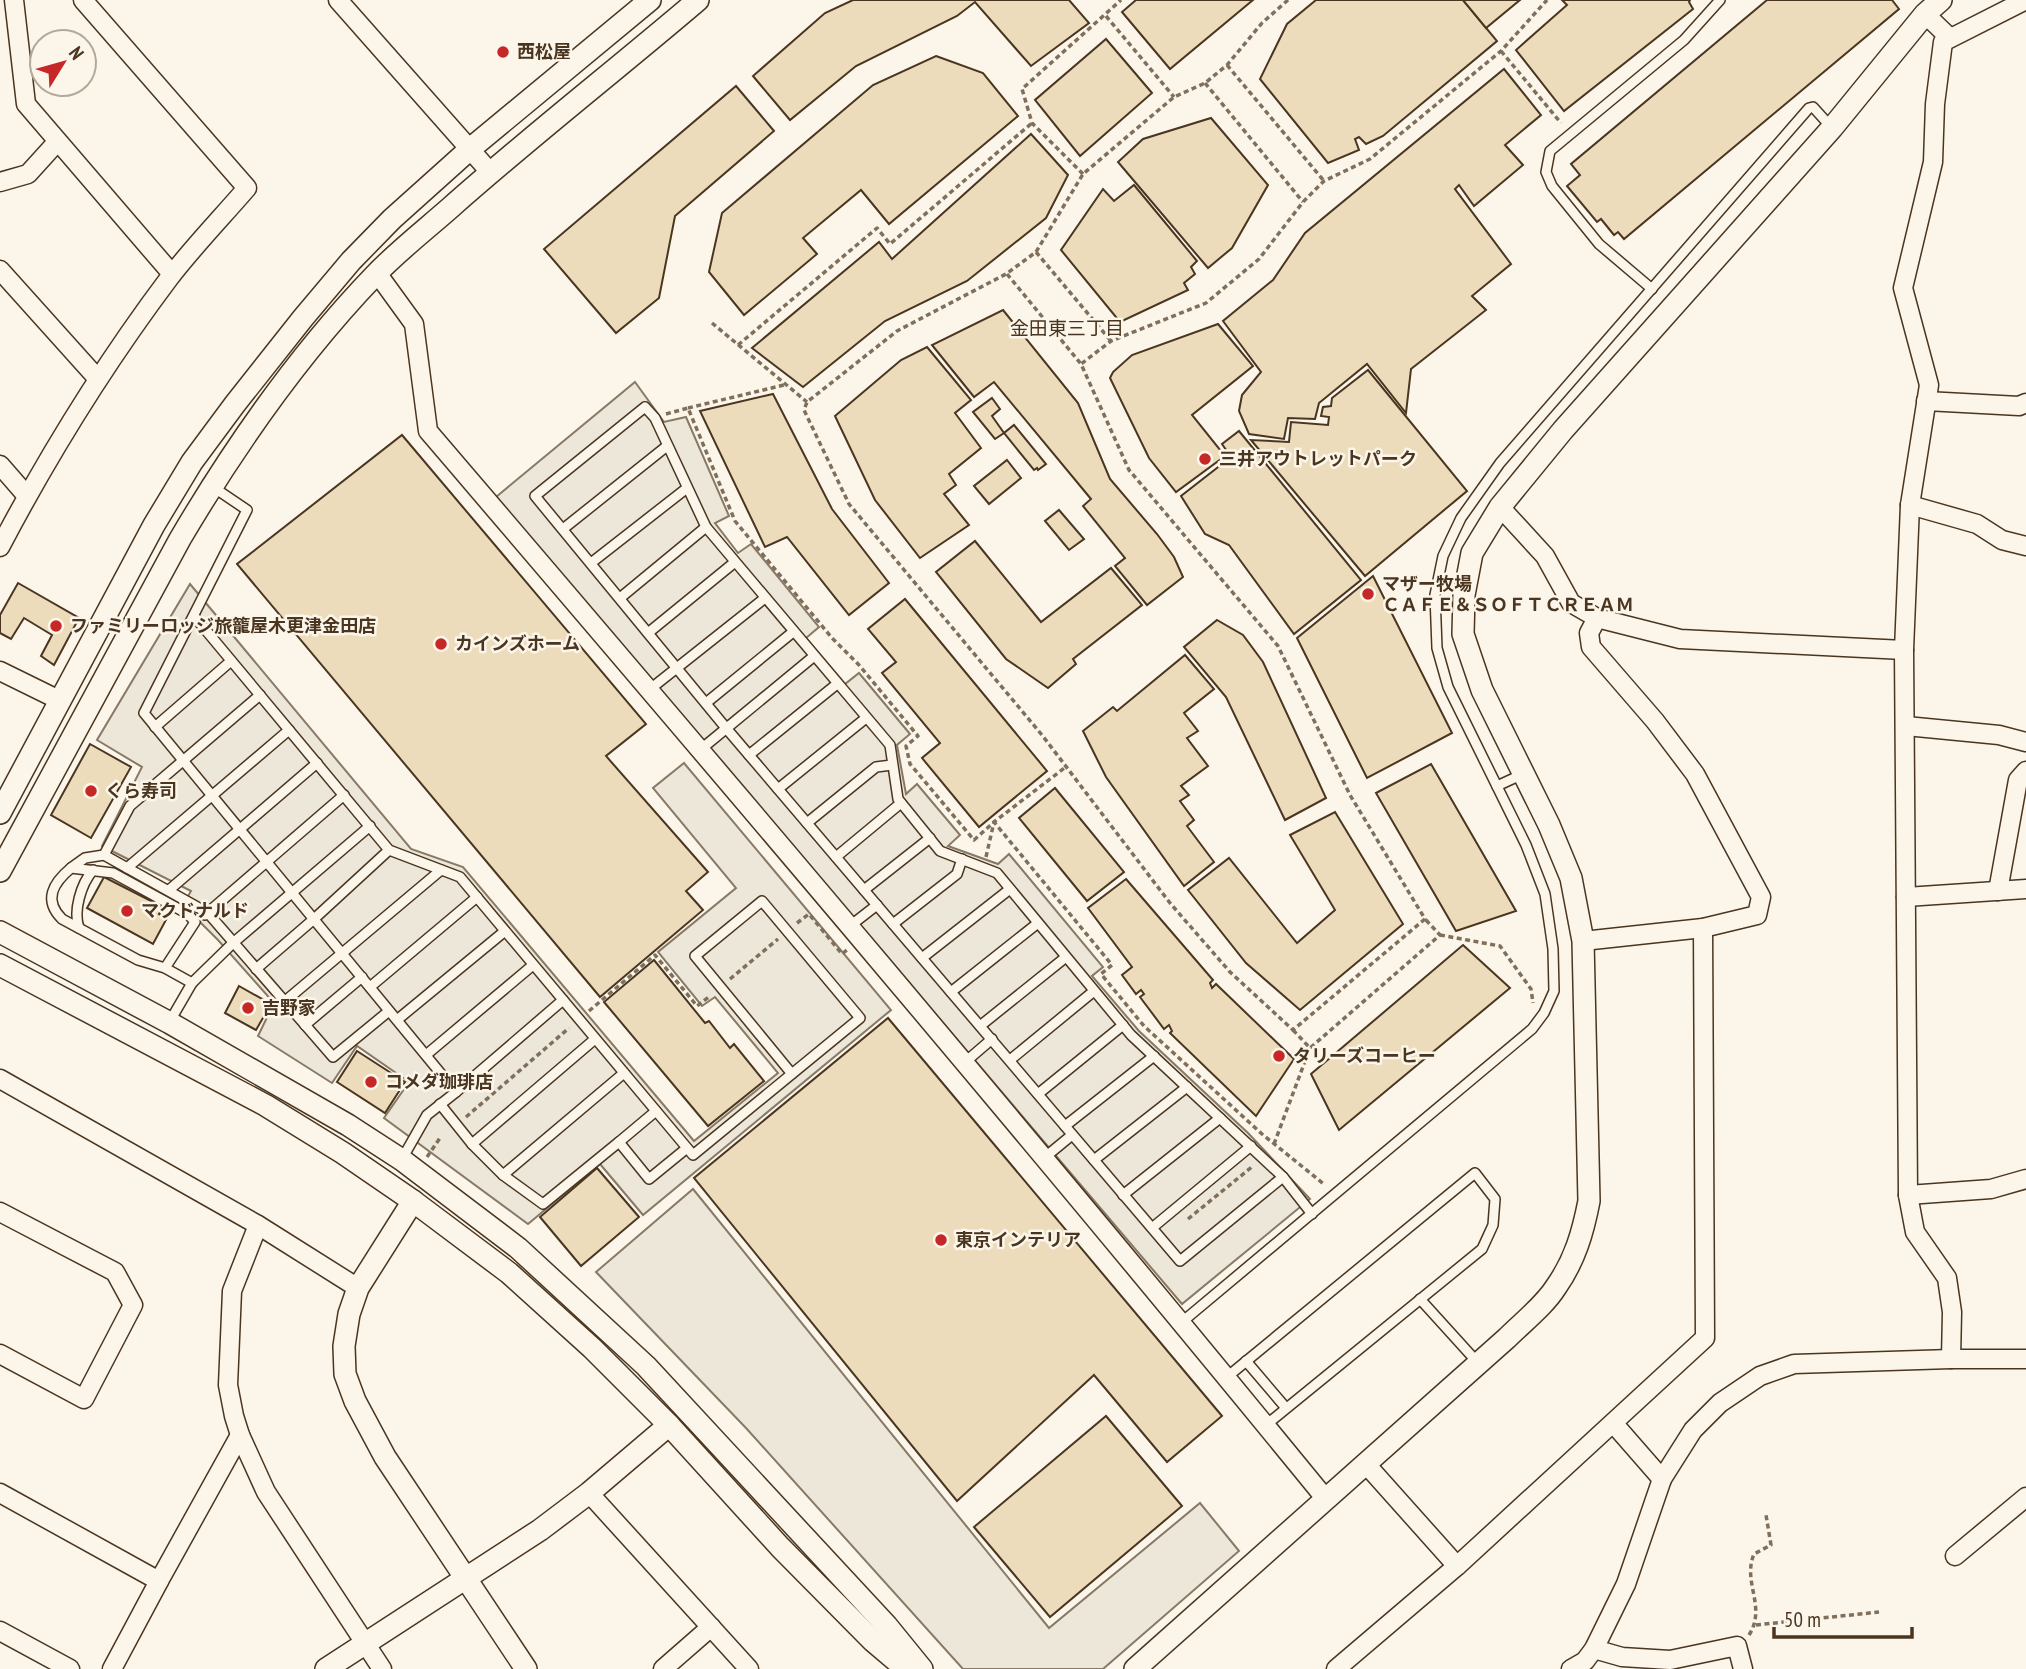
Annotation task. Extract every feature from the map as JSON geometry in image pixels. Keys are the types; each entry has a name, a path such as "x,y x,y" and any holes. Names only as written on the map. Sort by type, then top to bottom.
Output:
{"street":[{"path":"14,0 26,104 172,274"},
{"path":"0,547 27,496 97,379 172,274 247,188 83,0"},
{"path":"338,0 490,172"},
{"path":"0,813 154,525 192,462 235,404 351,261 392,219 470,149 650,0"},
{"path":"0,871 180,539 211,486 264,407 333,321 377,273 490,172 698,0"},
{"path":"1951,1359 1952,1312 1947,1278 1915,1232 1908,1195 1905,650 1910,505 1929,384 1903,288 1933,162 1935,104 1943,42 2026,0"},
{"path":"1135,1669 1325,1497 1507,1338 1555,1289 1571,1262 1583,1236 1589,1201 1583,941 1571,878 1549,825 1482,690 1463,634 1464,595 1472,553 1500,508 1563,430 1832,128 1933,7 1951,38"},
{"path":"0,183 28,174 57,142"},
{"path":"0,270 97,379"},
{"path":"377,273 414,324 428,431 850,926 1325,1497"},
{"path":"1926,401 2019,406 2026,402"},
{"path":"0,465 27,496"},
{"path":"1910,505 1977,523 2002,540 2026,546"},
{"path":"1500,508 1545,556 1572,603 1597,618 1680,639 1905,650"},
{"path":"1583,941 1703,928 1757,915 1761,897 1695,774 1655,721 1591,647 1589,633 1597,618"},
{"path":"0,671 61,701"},
{"path":"1906,726 1999,734 2026,742"},
{"path":"1998,891 2018,780 2026,771"},
{"path":"1906,897 2026,889"},
{"path":"1336,1669 1458,1566 1705,1338 1703,928"},
{"path":"0,932 288,1089 402,1160 518,1248 646,1366 887,1626 922,1669"},
{"path":"0,965 265,1105 343,1153 413,1201 509,1273 592,1348 669,1425 779,1547 873,1642 906,1669"},
{"path":"0,1079 258,1225 358,1288"},
{"path":"1908,1195 1991,1189 2026,1179"},
{"path":"413,1201 358,1288 349,1314 344,1346 345,1374 355,1401 385,1457 526,1669"},
{"path":"0,1212 115,1272 134,1305 84,1399 0,1354"},
{"path":"258,1225 232,1292 228,1385 240,1435 267,1492 382,1669"},
{"path":"1584,1662 1626,1584 1662,1479 1693,1430 1720,1403 1760,1376 1794,1364 2026,1359"},
{"path":"1614,1424 1662,1479"},
{"path":"326,1669 540,1530 589,1493 669,1425"},
{"path":"113,1669 240,1435"},
{"path":"1365,1463 1458,1566"},
{"path":"0,1493 159,1581"},
{"path":"589,1493 749,1669"},
{"path":"1955,1556 2026,1497"},
{"path":"663,1669 711,1627"},
{"path":"0,1631 70,1669"},
{"path":"1584,1662 1622,1657 1670,1660 1737,1646 1743,1669"}],"lane":[{"path":"1652,289 1599,244 1552,186 1546,172 1546,161 1550,151 1684,40 1720,0"},
{"path":"1182,1322 1532,1028 1544,1013 1554,991 1553,949 1545,894 1526,845 1448,687 1437,648 1435,595 1443,556 1461,518 1500,463 1809,108 1813,107 1832,128"},
{"path":"1283,1177 1180,1261 726,728 535,496 645,407 655,418 706,527 890,746 898,799 940,851 997,873 1122,1025 1283,1177 1312,1214"},
{"path":"563,529 667,446"},
{"path":"211,486 247,510 144,713 456,1092"},
{"path":"591,564 687,488"},
{"path":"620,598 706,527"},
{"path":"648,633 735,562"},
{"path":"649,690 765,598"},
{"path":"194,616 389,850 460,877 693,1155 792,1074 860,1018 762,901 695,956 792,1074"},
{"path":"706,703 793,632"},
{"path":"700,750 813,657"},
{"path":"155,727 231,661"},
{"path":"749,755 837,684"},
{"path":"104,855 130,806 260,695"},
{"path":"778,789 866,718"},
{"path":"127,867 289,730"},
{"path":"169,890 317,763"},
{"path":"807,822 876,767 892,765"},
{"path":"1497,786 1523,774"},
{"path":"165,968 195,922 344,795"},
{"path":"836,857 901,803"},
{"path":"170,1023 191,983 291,892 370,827"},
{"path":"864,890 930,838"},
{"path":"256,968 389,850"},
{"path":"191,983 165,968 138,960 62,919 54,911 51,901 59,878 85,858 104,855 208,913 333,1057 389,1011"},
{"path":"893,924 957,874 962,859"},
{"path":"71,868 113,873 188,914 195,922"},
{"path":"79,928 75,917 86,878 93,870"},
{"path":"284,1002 440,870"},
{"path":"922,958 1010,888"},
{"path":"370,987 477,897"},
{"path":"850,926 877,905"},
{"path":"951,992 1038,923"},
{"path":"397,1020 505,931"},
{"path":"980,1026 1066,957"},
{"path":"426,1055 533,965"},
{"path":"305,1025 362,977"},
{"path":"1010,1060 1094,991"},
{"path":"402,1160 427,1115 563,1000"},
{"path":"1038,1094 1122,1025"},
{"path":"472,1144 595,1039"},
{"path":"964,1063 992,1039"},
{"path":"1065,1126 1154,1056"},
{"path":"503,1175 624,1073"},
{"path":"1094,1160 1187,1087"},
{"path":"440,1104 472,1144 503,1175 543,1204 656,1111"},
{"path":"1123,1195 1220,1118"},
{"path":"1044,1158 1072,1135"},
{"path":"619,1142 649,1179 687,1148"},
{"path":"1152,1228 1251,1146"},
{"path":"1227,1377 1475,1173 1495,1199 1493,1225 1482,1249 1266,1425"},
{"path":"1420,1299 1478,1363"},
{"path":"1246,1361 1286,1408"}],"path":[{"path":"1083,174 1032,123 1022,89 1121,0"},
{"path":"1288,0 1262,23 1227,65 1205,83 1174,97 1083,174 1036,252 1006,274 897,331 807,402 804,410 849,504 1067,766 1170,902 1230,972 1310,1048"},
{"path":"1081,364 1111,341 1206,303 1259,259 1303,202 1324,181 1370,159 1502,51 1547,0"},
{"path":"1106,16 1174,97"},
{"path":"1502,51 1560,123"},
{"path":"1227,65 1324,181"},
{"path":"1205,83 1303,202"},
{"path":"738,345 877,228 890,244 1032,123"},
{"path":"1036,252 1111,341"},
{"path":"1006,274 1081,364 1129,470 1278,646 1350,795 1425,919 1440,935 1500,946 1531,989 1533,1005"},
{"path":"712,323 807,402"},
{"path":"664,414 786,384"},
{"path":"688,408 736,521 832,638 859,665 918,736 906,746 910,764 974,840 1067,766"},
{"path":"985,862 994,822"},
{"path":"994,822 1112,965 1101,975 1144,1026 1274,1144 1325,1185"},
{"path":"797,923 809,914 842,954 849,948"},
{"path":"1293,1030 1425,919"},
{"path":"1271,1152 1310,1048 1440,935"},
{"path":"729,980 778,939"},
{"path":"589,1011 655,955 697,1006 712,994"},
{"path":"466,1117 569,1028"},
{"path":"426,1159 440,1138"},
{"path":"1188,1219 1257,1163 1253,1159"},
{"path":"1737,1646 1756,1625 1757,1614 1749,1565 1754,1554 1771,1545 1766,1515"},
{"path":"1756,1625 1879,1612"}],"shaded area":[{"path":"635,382 664,422 686,417 729,516 715,523 738,553 751,544 819,627 806,638 845,684 859,673 910,734 897,745 906,794 917,784 960,835 948,846 998,864 1009,854 1103,967 1092,976 1139,1031 1248,1133 1310,1199 1182,1304 496,497"},
{"path":"190,584 411,849 463,867 694,1141 778,1073 715,997 702,1006 658,952 736,888 653,788 684,763 891,1010 643,1215 600,1164 528,1224 384,1118 409,1082 357,1046 332,1083 258,1036 274,1003 183,905 191,891 102,846 142,767 97,740"},
{"path":"693,1189 1049,1628 1200,1503 1239,1551 1103,1669 963,1669 746,1428 596,1272"}],"building":[{"path":"853,0 1069,0 1089,23 1031,66 975,2 957,16 856,66 790,120 753,76 825,13"},
{"path":"1136,0 1253,0 1170,69 1122,12"},
{"path":"1316,0 1463,0 1497,41 1383,136 1366,144 1359,137 1355,139 1359,150 1328,163 1260,79 1287,24"},
{"path":"1463,0 1520,0 1486,28"},
{"path":"1562,0 1690,0 1693,9 1564,111 1516,50 1567,5"},
{"path":"1767,0 1892,0 1899,9 1624,239 1618,232 1614,235 1601,219 1597,222 1567,186 1580,175 1571,164"},
{"path":"1106,39 1152,93 1080,156 1035,100"},
{"path":"936,56 983,73 1018,116 889,224 861,190 803,238 817,254 744,315 709,272 722,213 873,85"},
{"path":"1504,69 1541,115 1505,145 1523,165 1474,206 1459,185 1455,189 1511,264 1472,296 1486,310 1411,369 1406,413 1367,364 1319,403 1315,419 1288,418 1284,439 1249,434 1239,411 1242,395 1261,372 1223,321 1273,280 1305,233"},
{"path":"736,86 774,131 675,216 659,298 616,333 544,249"},
{"path":"1211,118 1268,185 1232,248 1208,268 1118,162 1143,139"},
{"path":"1031,134 1068,175 1046,218 967,281 885,321 803,387 752,348 879,242 892,259"},
{"path":"1134,185 1197,261 1191,267 1195,274 1184,283 1188,290 1120,322 1061,250 1103,189 1114,201"},
{"path":"1003,310 1078,403 1110,479 1174,557 1183,577 1147,605 1115,566 1125,558 1083,506 1091,499 994,382 974,397 932,345"},
{"path":"1218,324 1253,366 1192,415 1225,456 1176,492 1149,458 1110,378 1132,355"},
{"path":"927,347 971,400 955,413 981,448 949,474 956,485 944,494 969,525 920,558 875,500 835,416 901,360"},
{"path":"1368,370 1467,491 1365,576 1251,440 1289,442 1291,422 1328,425 1329,417 1321,416 1323,407 1331,406 1332,398"},
{"path":"773,394 832,509 889,583 849,615 787,537 765,547 700,411"},
{"path":"992,398 1000,409 992,416 1004,433 995,439 973,412"},
{"path":"1014,425 1046,464 1038,470 1034,470 1004,433"},
{"path":"1239,431 1361,580 1294,634 1229,545 1205,534 1181,496 1231,457 1222,444"},
{"name":"カインズホーム","path":"402,435 646,724 606,756 708,872 686,891 703,910 600,997 237,564"},
{"path":"1007,460 1021,478 989,504 974,486"},
{"path":"1059,510 1084,539 1069,550 1045,521"},
{"path":"975,541 1041,622 1111,568 1142,605 1073,659 1076,664 1048,688 1006,659 936,572"},
{"path":"1373,576 1452,733 1367,778 1297,638"},
{"name":"ファミリーロッジ旅籠屋木更津金田店","path":"18,583 79,618 54,665 41,656 52,635 24,618 11,639 0,633 0,615"},
{"path":"905,599 1047,771 979,827 922,758 940,743 882,673 896,662 868,629"},
{"path":"1217,620 1243,635 1263,662 1326,798 1285,820 1226,697 1184,647"},
{"path":"1185,655 1214,689 1184,713 1198,731 1187,738 1208,766 1181,786 1189,795 1180,801 1194,820 1187,826 1214,862 1184,886 1106,777 1083,731 1113,707 1117,711"},
{"name":"くら寿司","path":"90,744 131,767 91,838 51,815"},
{"path":"1431,764 1516,911 1456,931 1376,793"},
{"path":"1055,788 1124,872 1087,901 1019,818"},
{"path":"1335,812 1403,924 1300,1010 1246,963 1188,890 1229,858 1297,943 1335,910 1290,835"},
{"name":"マクドナルド","path":"104,877 163,907 159,914 167,918 153,944 87,908"},
{"path":"1126,879 1213,980 1210,983 1212,988 1216,984 1294,1059 1256,1116 1170,1033 1172,1031 1169,1025 1164,1029 1140,997 1144,994 1141,990 1136,994 1122,975 1132,967 1088,908"},
{"path":"1463,945 1510,988 1339,1130 1311,1074"},
{"path":"654,960 705,1023 709,1021 730,1048 734,1044 764,1081 708,1126 604,1002"},
{"name":"吉野家","path":"239,986 271,1004 256,1030 225,1013"},
{"path":"888,1018 1222,1416 1167,1462 1094,1375 957,1501 694,1178"},
{"name":"コメダ珈琲店","path":"357,1051 405,1082 385,1113 337,1082"},
{"path":"597,1168 639,1217 581,1266 540,1217"},
{"path":"1106,1416 1182,1506 1050,1617 974,1527"}],"place":[{"name":"西松屋","path":"503,52"},
{"name":"三井アウトレットパーク","path":"1205,459"},
{"name":"マザー牧場 ＣＡＦＥ＆ＳＯＦＴＣＲＥＡＭ","path":"1368,594"},
{"name":"ファミリーロッジ旅籠屋木更津金田店","path":"56,626"},
{"name":"カインズホーム","path":"441,644"},
{"name":"くら寿司","path":"91,791"},
{"name":"マクドナルド","path":"127,911"},
{"name":"吉野家","path":"248,1008"},
{"name":"タリーズコーヒー","path":"1279,1056"},
{"name":"コメダ珈琲店","path":"371,1082"},
{"name":"東京インテリア","path":"941,1240"}],"district":[{"name":"金田東三丁目","path":"1067,328"}]}
